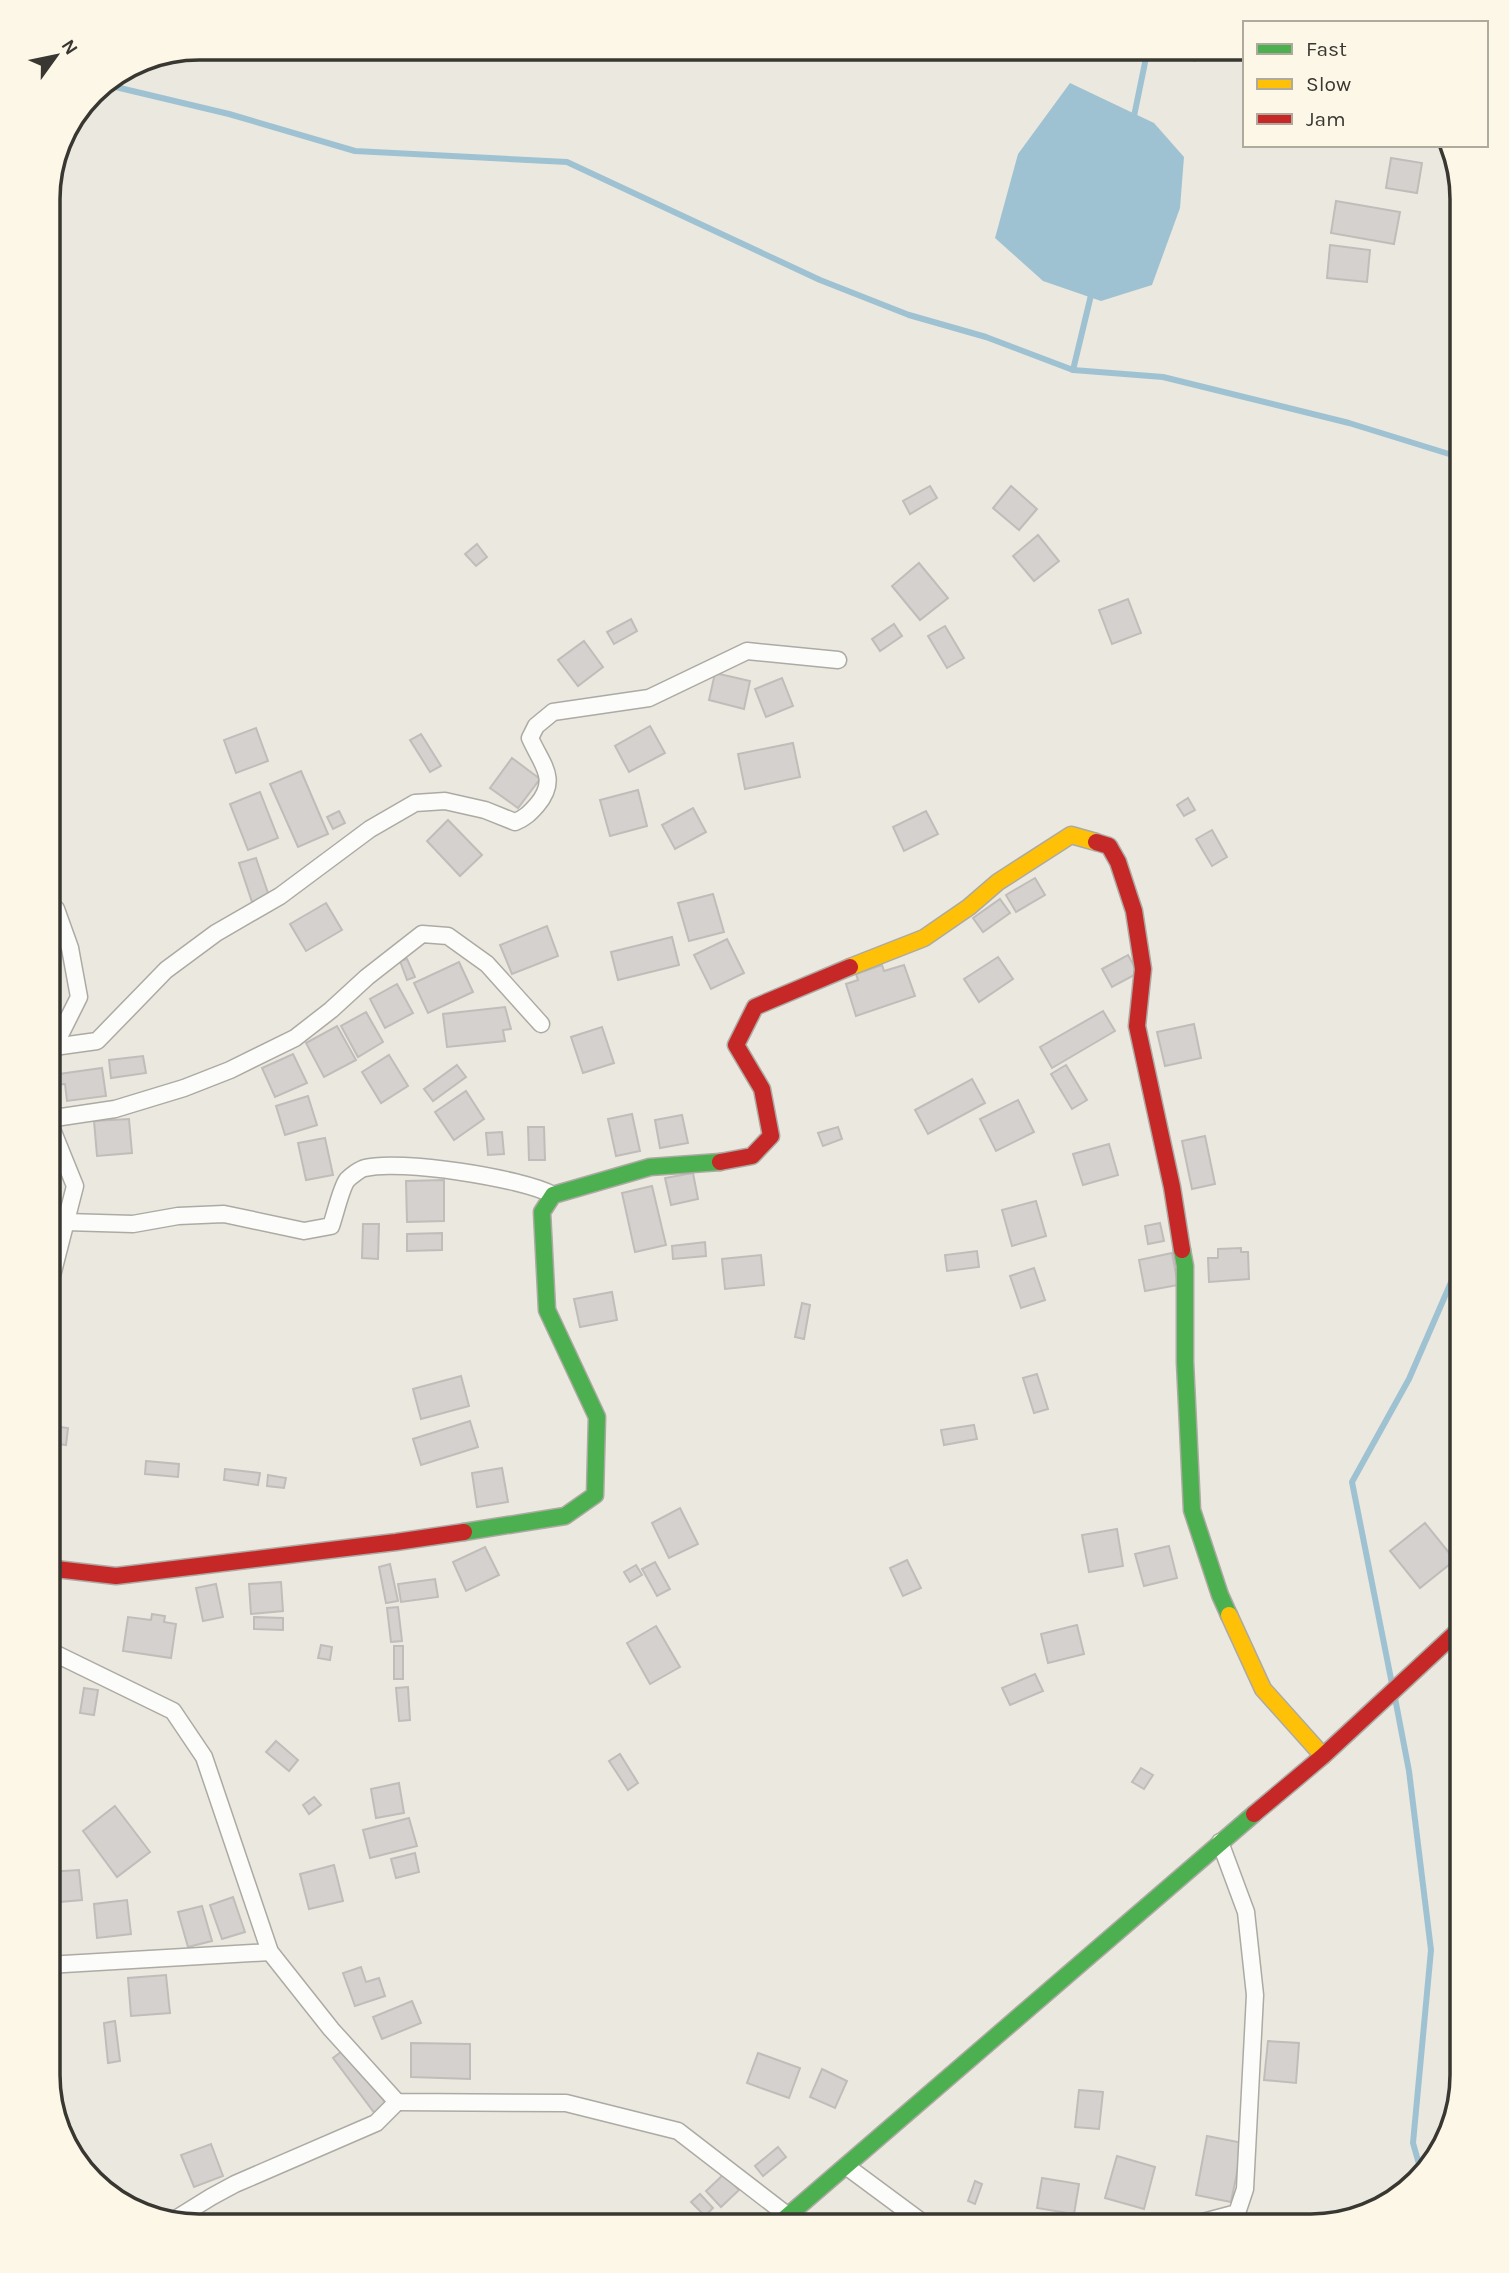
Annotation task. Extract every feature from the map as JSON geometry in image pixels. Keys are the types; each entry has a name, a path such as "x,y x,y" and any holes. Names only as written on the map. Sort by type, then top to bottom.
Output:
{"street":[{"path":"60,1046 97,1041 166,970 216,933 280,896 370,829 415,803 445,801 485,810 515,822 525,818 547,793 549,779 530,738 536,726 553,712 649,698 747,651 838,660"},
{"path":"66,1222 133,1224 178,1216 224,1213 303,1231 331,1226 346,1181 363,1168 391,1166 507,1181 553,1195 650,1167 707,1164 752,1157 771,1136 762,1089 736,1045 755,1007 925,938 969,907 998,881 1071,835 1109,846 1118,862 1134,911 1143,969 1138,1026 1172,1187 1185,1266 1185,1362 1192,1510 1220,1595 1263,1689 1323,1756"},
{"path":"60,920 70,948 79,997 60,1035"},
{"path":"60,1116 114,1109 184,1088 230,1070 295,1038 331,1010 366,977 422,934 448,936 487,964 541,1024"},
{"path":"60,1148 75,1186 60,1245"},
{"path":"60,1570 116,1576 396,1542 565,1516 595,1495 597,1417 547,1310 542,1212 553,1195"},
{"path":"790,2214 1323,1756 1450,1638"},
{"path":"60,1654 173,1711 204,1757 270,1952 331,2029 397,2102"},
{"path":"1220,1842 1246,1912 1255,1995 1245,2189 1237,2213 1233,2214"},
{"path":"60,1964 270,1952"},
{"path":"186,2213 235,2184 376,2123 397,2102 566,2103 678,2131 774,2214"},
{"path":"846,2166 910,2214"}],"water":[{"path":"1070,83 1154,123 1184,157 1180,208 1152,285 1101,301 1043,281 995,238 1018,154"}],"building":[{"path":"1391,158 1422,163 1417,193 1386,188"},
{"path":"1336,201 1400,212 1394,244 1331,233"},
{"path":"1330,245 1370,250 1367,282 1327,278"},
{"path":"930,486 937,498 910,514 903,501"},
{"path":"1011,486 1037,509 1019,530 993,508"},
{"path":"1038,535 1059,561 1034,581 1013,556"},
{"path":"477,544 487,557 476,566 465,554"},
{"path":"919,563 948,598 920,620 892,586"},
{"path":"1128,599 1141,633 1112,644 1099,610"},
{"path":"631,619 637,631 614,644 607,632"},
{"path":"894,624 902,636 880,651 872,639"},
{"path":"945,626 964,658 947,668 928,636"},
{"path":"584,641 603,667 578,686 558,660"},
{"path":"715,673 750,681 744,709 709,700"},
{"path":"782,678 793,706 766,717 755,689"},
{"path":"650,726 665,753 629,772 615,746"},
{"path":"256,728 268,761 236,773 224,740"},
{"path":"421,734 441,766 430,772 410,740"},
{"path":"793,743 800,777 745,789 738,754"},
{"path":"512,758 540,779 518,808 490,788"},
{"path":"301,771 328,834 298,847 270,784"},
{"path":"638,790 647,826 610,836 600,800"},
{"path":"260,792 278,838 248,850 230,804"},
{"path":"1188,798 1195,810 1184,816 1177,805"},
{"path":"693,808 706,832 675,849 662,825"},
{"path":"339,811 345,823 333,829 327,817"},
{"path":"926,811 938,834 904,851 893,827"},
{"path":"448,820 482,855 460,876 427,841"},
{"path":"1212,830 1227,857 1212,866 1196,839"},
{"path":"256,858 269,896 252,902 239,863"},
{"path":"1035,878 1045,895 1016,912 1006,895"},
{"path":"713,894 724,932 689,941 678,903"},
{"path":"1000,899 1010,913 983,932 973,918"},
{"path":"326,903 342,930 306,951 290,924"},
{"path":"547,926 558,956 512,974 500,945"},
{"path":"672,937 679,965 618,980 611,952"},
{"path":"727,939 744,973 711,989 694,955"},
{"path":"1128,955 1138,973 1112,987 1102,969"},
{"path":"998,957 1013,979 979,1002 964,979"},
{"path":"407,959 415,977 407,980 400,961"},
{"path":"459,962 473,992 428,1013 414,983"},
{"path":"882,965 884,971 904,965 915,996 856,1016 846,984 858,980 856,974"},
{"path":"397,984 413,1013 385,1028 370,999"},
{"path":"505,1007 511,1029 503,1030 505,1041 447,1047 443,1014"},
{"path":"1103,1011 1115,1031 1052,1068 1040,1047"},
{"path":"366,1012 383,1042 358,1057 341,1026"},
{"path":"1194,1024 1201,1058 1165,1066 1157,1032"},
{"path":"337,1026 356,1060 324,1077 306,1043"},
{"path":"602,1027 614,1063 583,1073 571,1037"},
{"path":"293,1054 307,1083 275,1097 262,1068"},
{"path":"389,1055 408,1086 381,1103 362,1072"},
{"path":"143,1056 146,1073 111,1078 109,1060"},
{"path":"457,1065 466,1077 433,1101 424,1089"},
{"path":"1066,1065 1087,1100 1072,1109 1051,1074"},
{"path":"102,1068 106,1096 67,1101 65,1084 60,1084 60,1074"},
{"path":"972,1079 985,1103 928,1134 915,1110"},
{"path":"466,1091 484,1119 454,1140 435,1112"},
{"path":"308,1096 317,1125 285,1135 276,1106"},
{"path":"1018,1100 1034,1132 996,1151 980,1119"},
{"path":"632,1114 640,1151 616,1156 608,1119"},
{"path":"682,1115 688,1143 660,1148 655,1120"},
{"path":"129,1119 132,1153 97,1156 94,1121"},
{"path":"528,1127 544,1127 545,1160 529,1160"},
{"path":"838,1127 842,1139 823,1146 818,1133"},
{"path":"502,1132 504,1154 488,1155 486,1133"},
{"path":"1205,1136 1215,1184 1192,1189 1182,1141"},
{"path":"325,1138 333,1175 306,1180 298,1143"},
{"path":"1109,1144 1118,1175 1083,1185 1073,1154"},
{"path":"693,1173 698,1199 671,1205 665,1178"},
{"path":"444,1180 444,1221 407,1222 406,1181"},
{"path":"652,1186 666,1245 635,1252 622,1193"},
{"path":"1036,1201 1046,1236 1012,1246 1002,1210"},
{"path":"1160,1223 1164,1241 1148,1244 1145,1226"},
{"path":"363,1224 379,1224 378,1259 362,1258"},
{"path":"442,1233 442,1250 407,1251 407,1234"},
{"path":"705,1242 706,1256 673,1259 672,1246"},
{"path":"1241,1248 1241,1252 1248,1252 1249,1279 1209,1282 1208,1258 1218,1258 1218,1249"},
{"path":"977,1251 979,1267 947,1271 945,1255"},
{"path":"1172,1253 1178,1285 1145,1291 1139,1260"},
{"path":"761,1255 764,1285 725,1289 722,1259"},
{"path":"1034,1268 1045,1300 1021,1308 1010,1276"},
{"path":"612,1292 617,1320 580,1327 574,1299"},
{"path":"802,1303 810,1305 804,1339 795,1337"},
{"path":"1037,1374 1048,1409 1034,1413 1023,1378"},
{"path":"461,1376 469,1406 421,1419 413,1389"},
{"path":"470,1421 478,1447 421,1465 413,1439"},
{"path":"974,1425 977,1439 944,1445 941,1430"},
{"path":"60,1427 68,1428 66,1445 60,1444"},
{"path":"146,1461 179,1464 178,1477 145,1474"},
{"path":"502,1468 508,1502 477,1507 472,1473"},
{"path":"225,1469 260,1473 258,1485 224,1480"},
{"path":"268,1475 286,1478 284,1488 267,1486"},
{"path":"680,1508 698,1544 669,1558 652,1523"},
{"path":"1425,1523 1450,1554 1450,1564 1420,1588 1390,1551"},
{"path":"1117,1529 1123,1566 1089,1572 1082,1535"},
{"path":"1169,1546 1177,1578 1144,1586 1135,1554"},
{"path":"485,1547 499,1575 466,1591 453,1562"},
{"path":"907,1560 921,1588 903,1596 890,1568"},
{"path":"655,1562 670,1589 657,1596 642,1569"},
{"path":"390,1564 398,1601 386,1603 379,1567"},
{"path":"636,1565 642,1575 630,1582 624,1572"},
{"path":"435,1579 438,1597 401,1602 398,1584"},
{"path":"281,1582 283,1611 251,1614 249,1584"},
{"path":"216,1584 223,1617 203,1621 196,1588"},
{"path":"398,1607 402,1641 391,1642 387,1608"},
{"path":"152,1614 165,1616 164,1622 176,1624 171,1658 123,1651 128,1617 151,1620"},
{"path":"254,1617 283,1618 283,1630 254,1629"},
{"path":"1077,1625 1084,1654 1048,1663 1041,1634"},
{"path":"656,1626 680,1667 650,1684 627,1643"},
{"path":"321,1645 332,1647 330,1660 318,1658"},
{"path":"394,1646 403,1646 403,1679 394,1679"},
{"path":"1035,1674 1043,1691 1010,1705 1002,1688"},
{"path":"408,1687 410,1720 399,1721 396,1688"},
{"path":"84,1688 98,1690 94,1715 80,1713"},
{"path":"276,1741 298,1760 289,1771 266,1752"},
{"path":"620,1754 638,1783 628,1790 609,1761"},
{"path":"1141,1768 1153,1775 1144,1789 1132,1782"},
{"path":"399,1783 404,1813 376,1818 371,1789"},
{"path":"314,1797 321,1805 309,1814 303,1805"},
{"path":"115,1806 150,1852 117,1877 83,1831"},
{"path":"409,1818 417,1846 370,1858 363,1830"},
{"path":"415,1853 419,1872 396,1878 391,1859"},
{"path":"334,1865 343,1901 309,1909 300,1874"},
{"path":"79,1870 82,1900 60,1902 60,1871"},
{"path":"233,1897 245,1932 222,1939 210,1905"},
{"path":"127,1900 131,1934 97,1938 94,1904"},
{"path":"202,1906 212,1941 188,1947 178,1912"},
{"path":"361,1967 366,1982 379,1978 385,1996 355,2006 343,1973"},
{"path":"166,1975 170,2013 131,2016 128,1978"},
{"path":"412,2001 421,2023 382,2039 373,2017"},
{"path":"115,2021 120,2061 108,2063 104,2023"},
{"path":"1268,2041 1299,2043 1296,2083 1264,2080"},
{"path":"411,2043 470,2044 470,2079 411,2077"},
{"path":"345,2049 388,2106 376,2115 333,2058"},
{"path":"758,2053 800,2068 789,2098 747,2083"},
{"path":"822,2069 847,2081 835,2108 810,2097"},
{"path":"1079,2090 1103,2092 1099,2129 1075,2127"},
{"path":"1207,2136 1243,2143 1231,2202 1196,2195"},
{"path":"211,2144 223,2176 194,2187 181,2155"},
{"path":"778,2147 786,2157 763,2176 755,2166"},
{"path":"1117,2156 1155,2167 1144,2209 1105,2198"},
{"path":"724,2174 739,2190 721,2207 706,2191"},
{"path":"1042,2178 1079,2184 1074,2214 1037,2208"},
{"path":"975,2181 982,2184 975,2204 968,2201"},
{"path":"700,2194 713,2208 708,2213 702,2213 691,2202"}],"waterway":[{"path":"1133,121 1146,60"},
{"path":"116,87 229,114 355,151 567,162 820,280 909,315 986,337 1073,370 1163,377 1349,423 1450,454"},
{"path":"1073,370 1092,291"},
{"path":"1392,1684 1352,1482 1409,1379 1450,1285"},
{"path":"1395,1698 1409,1771 1431,1950 1413,2143 1418,2162"}],"traffic: fast":[{"path":"464,1532 565,1516 595,1495 597,1417 547,1310 542,1212 553,1195 650,1167 720,1162"},
{"path":"1182,1250 1185,1266 1185,1362 1192,1510 1229,1615"},
{"path":"790,2214 1254,1814"}],"traffic: slow":[{"path":"850,967 924,938 969,907 998,882 1071,835 1096,842"},
{"path":"1229,1615 1263,1689 1323,1756"}],"traffic: jam":[{"path":"1096,842 1109,846 1118,862 1134,911 1143,969 1137,1026 1172,1187 1182,1250"},
{"path":"720,1162 752,1156 771,1136 762,1089 736,1045 755,1007 850,967"},
{"path":"60,1570 116,1576 464,1532"},
{"path":"1254,1814 1323,1756 1450,1638"}]}
